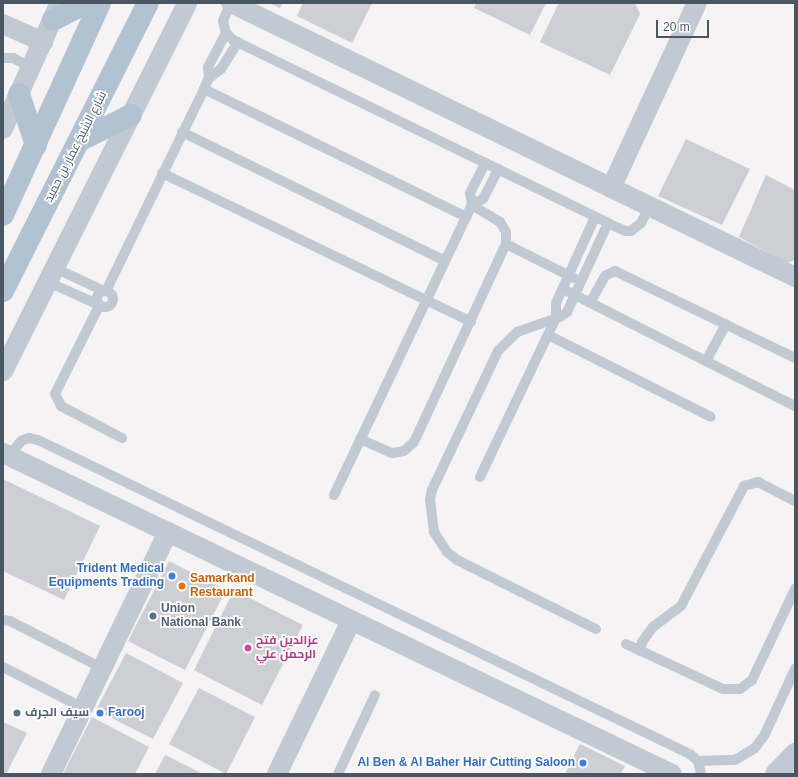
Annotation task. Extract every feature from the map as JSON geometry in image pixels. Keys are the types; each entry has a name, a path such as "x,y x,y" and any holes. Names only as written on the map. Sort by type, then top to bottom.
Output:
{"main road":[{"path":"58,7 86,3"},
{"path":"3,215 100,3"},
{"name":"شارع الشيخ عمار بن حميد","path":"3,291 80,141 148,3"},
{"path":"19,94 36,145"},
{"path":"80,141 131,115"}],"street":[{"path":"3,372 187,3"},
{"path":"231,3 795,278"},
{"path":"611,188 692,4"},
{"path":"3,129 58,7"},
{"path":"3,24 43,42"},
{"path":"5,454 672,774"},
{"path":"51,774 168,532"},
{"path":"278,774 351,621"},
{"path":"776,774 795,754"}],"lane":[{"path":"231,3 223,21 226,33 238,42 595,217 625,231 631,231 641,223 649,207"},
{"path":"210,78 208,67 226,33"},
{"path":"122,438 61,406 54,394 98,305 98,294 105,291 204,89 210,78 219,72 238,42"},
{"path":"3,58 13,58 23,63 29,72"},
{"path":"204,89 466,217"},
{"path":"182,132 445,261"},
{"path":"360,439 392,453 410,447 471,322 506,244 506,232 500,222 472,205 470,194 485,162"},
{"path":"334,495 472,205 483,199 498,169"},
{"path":"162,173 471,322"},
{"path":"480,477 556,318 554,307 595,217"},
{"path":"596,629 457,560 440,542 430,511 432,490 498,352 517,332 556,318 567,312 608,223"},
{"path":"506,244 581,281"},
{"path":"590,303 605,276 615,271 795,358"},
{"path":"51,275 105,291 113,298 112,305 105,308 98,305 51,275"},
{"path":"562,289 795,406"},
{"path":"706,361 726,324"},
{"path":"548,335 711,417"},
{"path":"5,454 21,441 29,438 38,440 690,754 698,761 701,774"},
{"path":"640,651 642,642 652,627 681,606 744,486 758,482 795,501"},
{"path":"626,644 723,689 740,689 752,680 795,589"},
{"path":"3,620 10,621 102,668"},
{"path":"3,667 83,708"},
{"path":"698,761 735,760 756,748 765,734 795,669"},
{"path":"338,774 375,695"}],"building":[{"path":"269,3 283,3 280,8"},
{"path":"303,3 372,3 352,43 297,16"},
{"path":"476,3 546,3 530,35 474,8"},
{"path":"559,3 635,3 640,14 610,75 540,42"},
{"path":"686,139 750,169 722,225 658,196"},
{"path":"766,175 795,190 795,260 787,263 739,237"},
{"path":"3,479 100,526 64,600 3,571"},
{"path":"169,561 226,590 185,670 128,641"},
{"name":"عزالدين فتح الرحمن علي","path":"234,590 303,625 262,705 194,670"},
{"path":"126,653 183,683 153,739 96,710"},
{"path":"199,688 255,717 226,774 169,744"},
{"path":"92,717 149,747 135,774 63,774"},
{"path":"3,722 27,733 6,774 3,774"},
{"path":"580,744 625,766 621,774 565,774"},
{"path":"165,755 203,774 155,774"}],"place":[{"name":"Trident Medical Equipments Trading","path":"172,576"},
{"name":"Samarkand Restaurant","path":"182,586"},
{"name":"Union National Bank","path":"153,616"},
{"name":"عزالدين فتح الرحمن علي","path":"248,648"},
{"name":"سيف الجرف","path":"17,713"},
{"name":"Farooj","path":"100,713"},
{"name":"Al Ben & Al Baher Hair Cutting Saloon","path":"583,763"}]}
